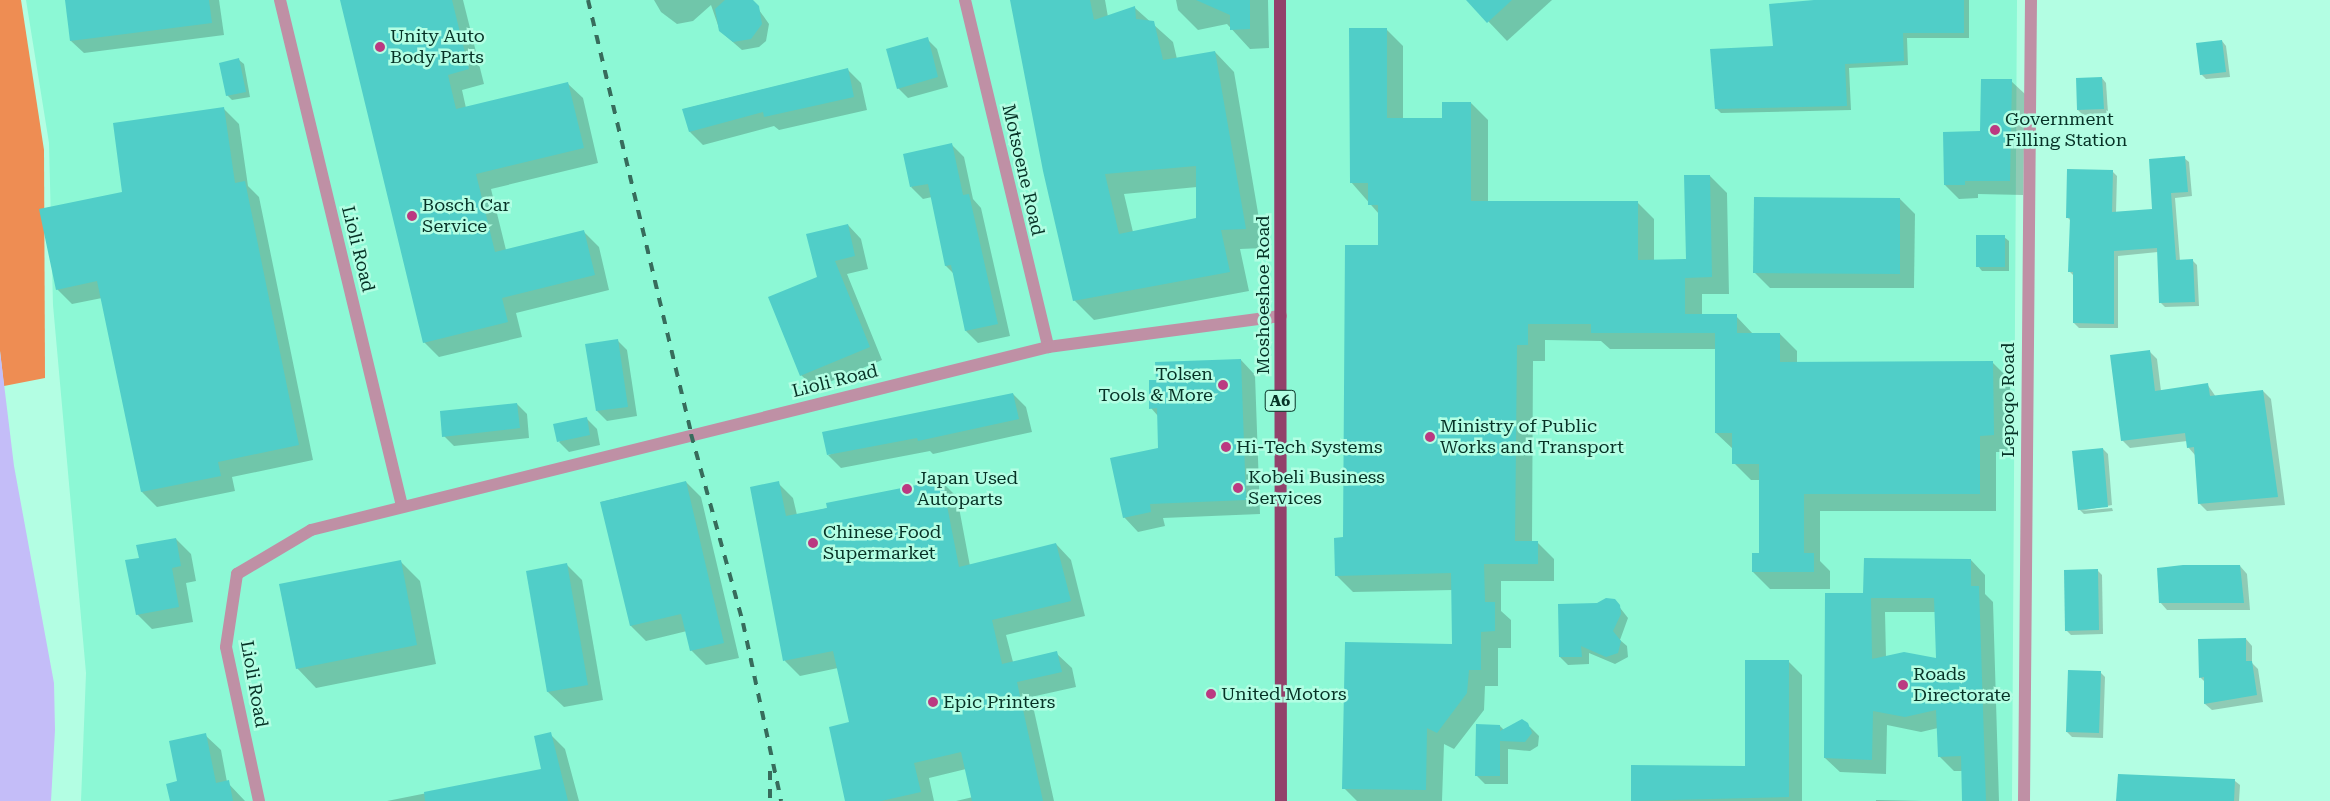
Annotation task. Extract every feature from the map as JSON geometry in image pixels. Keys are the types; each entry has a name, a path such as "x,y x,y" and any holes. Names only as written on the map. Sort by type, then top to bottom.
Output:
{"main road":[{"name":"Moshoeshoe Road","path":"1280,0 1281,316 1278,540 1281,801"}],"street":[{"name":"Lioli Road","path":"280,0 402,506"},
{"name":"Motsoene Road","path":"965,0 1048,347"},
{"name":"Lepoqo Road","path":"2024,801 2030,0"},
{"name":"Lioli Road","path":"259,801 226,647 236,574 311,530 1048,347 1281,316"}],"shaded area":[{"path":"0,0 21,0 44,150 45,378 4,386 0,351"},
{"path":"26,0 2017,0 2012,801 81,801 86,673 53,305 49,143"},
{"path":"0,351 14,466 54,683 55,730 51,801 0,801"}],"building":[{"path":"65,0 209,0 212,23 70,41"},
{"path":"340,0 452,0 469,69 448,75 456,109 568,82 584,148 476,174 495,252 584,230 595,275 502,298 508,322 423,343"},
{"path":"725,0 753,0 759,6 762,24 751,39 733,42 719,31 715,9"},
{"path":"1010,0 1090,0 1094,20 1135,6 1136,19 1154,21 1163,60 1215,51 1246,229 1221,230 1230,272 1073,301 1043,171","holes":["1196,166 1196,218 1119,234 1105,174"]},
{"path":"1196,0 1250,0 1250,29 1230,30 1230,15"},
{"path":"1466,0 1512,0 1487,23"},
{"path":"1814,0 1964,0 1964,33 1903,33 1904,61 1845,64 1847,106 1715,109 1710,49 1773,46 1769,4"},
{"path":"1349,28 1387,28 1387,118 1442,118 1442,102 1471,102 1471,201 1638,201 1638,260 1686,259 1684,175 1710,175 1712,277 1685,278 1685,314 1737,314 1737,333 1780,333 1780,362 1993,361 1994,435 1980,436 1980,494 1804,494 1804,553 1814,553 1814,572 1752,572 1752,553 1759,553 1759,464 1732,464 1732,433 1715,433 1715,333 1591,333 1591,324 1528,324 1528,345 1517,345 1515,541 1538,541 1538,564 1484,564 1485,602 1495,602 1495,631 1481,632 1481,670 1469,670 1467,693 1437,733 1427,728 1426,790 1342,789 1345,642 1452,644 1451,573 1335,576 1334,538 1343,537 1345,245 1378,245 1378,205 1368,205 1368,183 1350,183"},
{"path":"928,37 938,77 897,89 886,49"},
{"path":"2222,40 2226,72 2200,75 2196,43"},
{"path":"239,58 246,92 226,96 219,63"},
{"path":"848,68 854,97 764,117 763,112 689,132 682,109"},
{"path":"2102,77 2104,109 2077,110 2076,78"},
{"name":"Government Filling Station","path":"1981,79 2012,79 2010,181 1965,181 1965,185 1944,185 1943,132 1980,131"},
{"path":"224,107 235,183 245,181 299,445 218,462 221,476 141,492 97,281 56,290 39,209 122,192 113,123"},
{"path":"952,143 963,195 969,194 998,324 965,331 951,265 945,266 928,184 910,187 903,154"},
{"path":"2185,156 2188,192 2171,193 2176,260 2193,259 2195,302 2159,303 2157,248 2114,251 2114,324 2073,323 2073,272 2068,272 2070,218 2066,218 2067,169 2113,170 2112,212 2152,209 2149,159"},
{"path":"1754,197 1900,198 1900,274 1753,273"},
{"path":"848,224 855,256 835,261 870,347 800,376 768,297 817,277 806,234"},
{"path":"1976,235 2005,235 2005,267 1976,267"},
{"path":"618,339 628,407 596,411 585,344"},
{"path":"2150,350 2155,391 2208,383 2210,396 2263,390 2278,497 2198,504 2194,447 2187,448 2185,433 2121,441 2110,355"},
{"path":"1241,359 1246,500 1150,504 1151,512 1123,518 1110,458 1158,448 1157,408 1149,409 1149,380 1156,380 1155,362"},
{"path":"1013,393 1019,419 918,441 917,438 827,455 822,432"},
{"path":"517,403 520,428 442,437 440,411"},
{"path":"587,417 590,435 557,442 553,424"},
{"path":"2103,448 2108,507 2078,510 2072,451"},
{"path":"942,480 959,567 1056,543 1071,601 992,620 1002,664 1057,651 1062,672 1017,682 1043,801 972,801 961,752 914,763 921,792 881,801 845,801 829,727 849,722 833,651 783,661 750,487 779,481 786,516 827,508 826,503"},
{"path":"686,481 724,643 690,651 681,614 630,626 600,502"},
{"path":"176,538 181,566 172,568 179,607 136,615 125,560 139,558 136,545"},
{"name":"Roads Directorate","path":"1864,558 1971,559 1971,586 1979,586 1986,801 1962,801 1961,756 1938,757 1936,710 1905,717 1873,711 1872,760 1824,758 1825,593 1863,593","holes":["1871,598 1934,598 1936,658 1904,652 1872,659"]},
{"path":"401,560 417,645 296,669 279,584"},
{"path":"567,563 588,685 547,692 526,571"},
{"path":"2183,565 2240,565 2244,603 2159,603 2157,568"},
{"path":"2098,569 2099,630 2065,631 2064,570"},
{"path":"1606,598 1615,599 1620,605 1621,614 1613,631 1621,641 1618,653 1606,657 1581,646 1582,657 1559,657 1558,604 1597,603"},
{"path":"2246,638 2246,661 2252,661 2257,695 2204,704 2204,677 2199,678 2198,639"},
{"path":"1745,660 1789,660 1789,797 1631,801 1631,765 1745,766"},
{"path":"2068,670 2101,671 2099,733 2066,732"},
{"path":"1522,719 1528,723 1532,733 1525,742 1500,741 1500,776 1475,776 1476,724 1500,725 1500,731"},
{"path":"551,732 568,801 425,801 424,792 541,769 534,736"},
{"path":"206,733 216,783 229,780 233,801 170,801 166,784 177,781 169,741"},
{"path":"2118,774 2235,779 2234,801 2116,801"}],"railway":[{"path":"588,0 691,434 743,623 781,801"},
{"path":"770,771 770,801"}],"place":[{"name":"Unity Auto Body Parts","path":"380,47"},
{"name":"Government Filling Station","path":"1995,130"},
{"name":"Bosch Car Service","path":"412,216"},
{"name":"Tolsen Tools & More","path":"1223,385"},
{"name":"Ministry of Public Works and Transport","path":"1430,437"},
{"name":"Hi-Tech Systems","path":"1226,447"},
{"name":"Kobeli Business Services","path":"1238,488"},
{"name":"Japan Used Autoparts","path":"907,489"},
{"name":"Chinese Food Supermarket","path":"813,543"},
{"name":"Roads Directorate","path":"1903,685"},
{"name":"United Motors","path":"1211,694"},
{"name":"Epic Printers","path":"933,702"}]}
